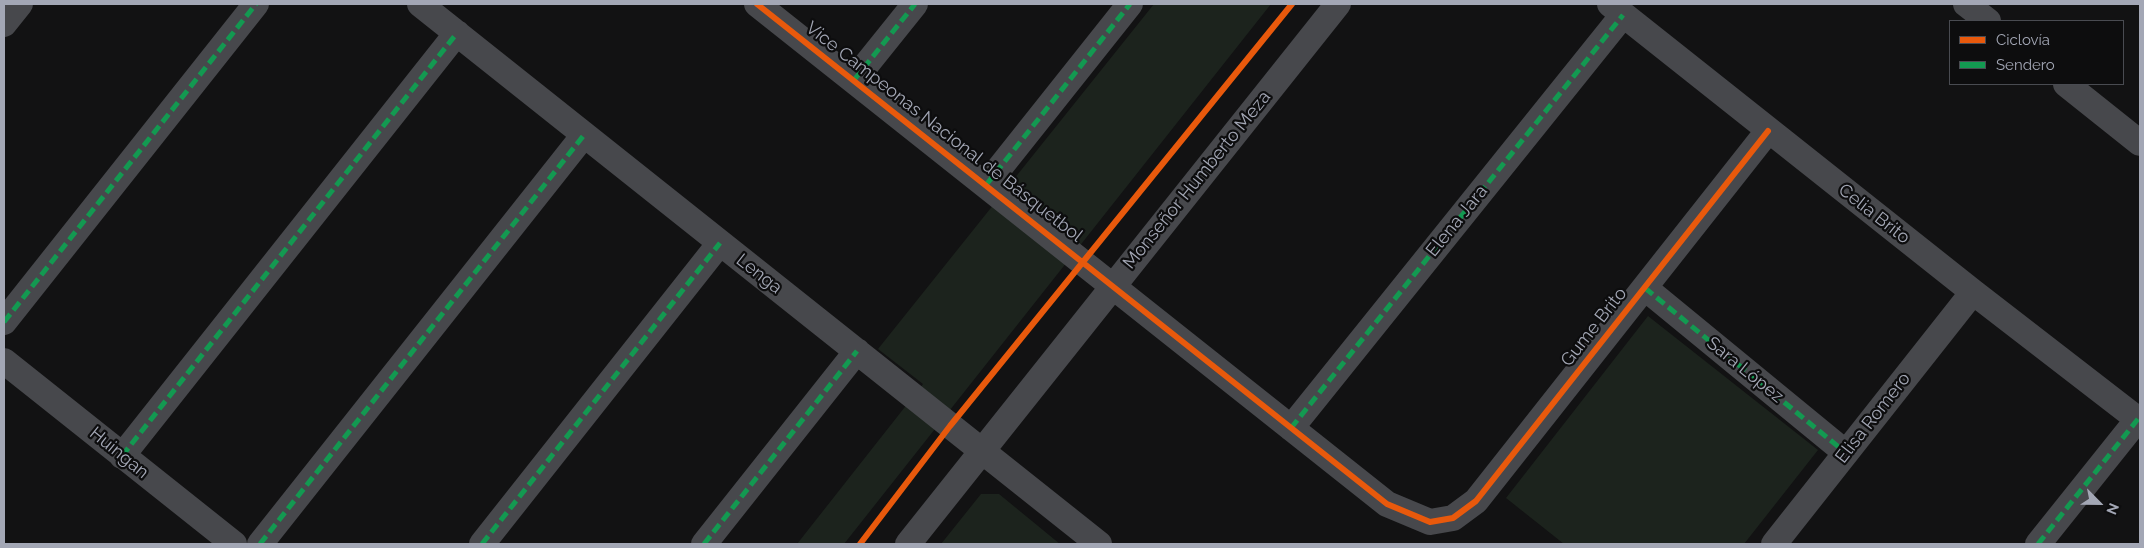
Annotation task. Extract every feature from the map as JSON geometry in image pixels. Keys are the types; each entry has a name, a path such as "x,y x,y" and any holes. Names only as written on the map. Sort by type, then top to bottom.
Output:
{"street":[{"path":"4,24 20,4"},
{"path":"4,322 256,4"},
{"name":"Lenga","path":"420,4 1099,544"},
{"name":"Vice Campeonas Nacional de Básquetbol","path":"757,4 1387,504 1430,522"},
{"path":"854,80 915,4"},
{"path":"986,185 1130,4"},
{"name":"Monseñor Humberto Meza","path":"908,544 1338,4"},
{"path":"1966,4 1987,20"},
{"name":"Celia Brito","path":"1616,9 1768,131 2139,420"},
{"name":"Elena Jara","path":"1291,428 1616,9"},
{"path":"122,456 457,33"},
{"path":"2067,85 2140,143"},
{"name":"Gume Brito","path":"1430,522 1453,518 1476,501 1768,131"},
{"path":"260,544 584,135"},
{"path":"482,544 720,243"},
{"name":"Sara López","path":"1644,288 1846,452"},
{"name":"Elisa Romero","path":"1774,544 1973,292"},
{"path":"704,544 857,352"},
{"name":"Huingan","path":"4,361 234,544"},
{"path":"2038,544 2139,420"}],"shaded area":[{"path":"1154,4 1271,4 844,544 797,544 923,384 878,349"},
{"path":"1648,316 1818,450 1744,544 1564,544 1506,498"},
{"path":"981,494 999,494 1060,544 941,544"}],"marked path":[{"path":"4,322 256,4"},
{"path":"854,80 915,4"},
{"path":"986,185 1130,4"},
{"path":"1291,428 1623,15"},
{"path":"122,456 457,33"},
{"path":"260,544 584,135"},
{"path":"482,544 720,243"},
{"path":"1645,288 1846,453"},
{"path":"704,544 857,351"},
{"path":"2038,544 2138,419"}],"cycle path":[{"path":"757,4 1387,504 1430,522 1453,518 1476,501 1768,131"},
{"path":"860,544 950,426 1292,4"}]}
